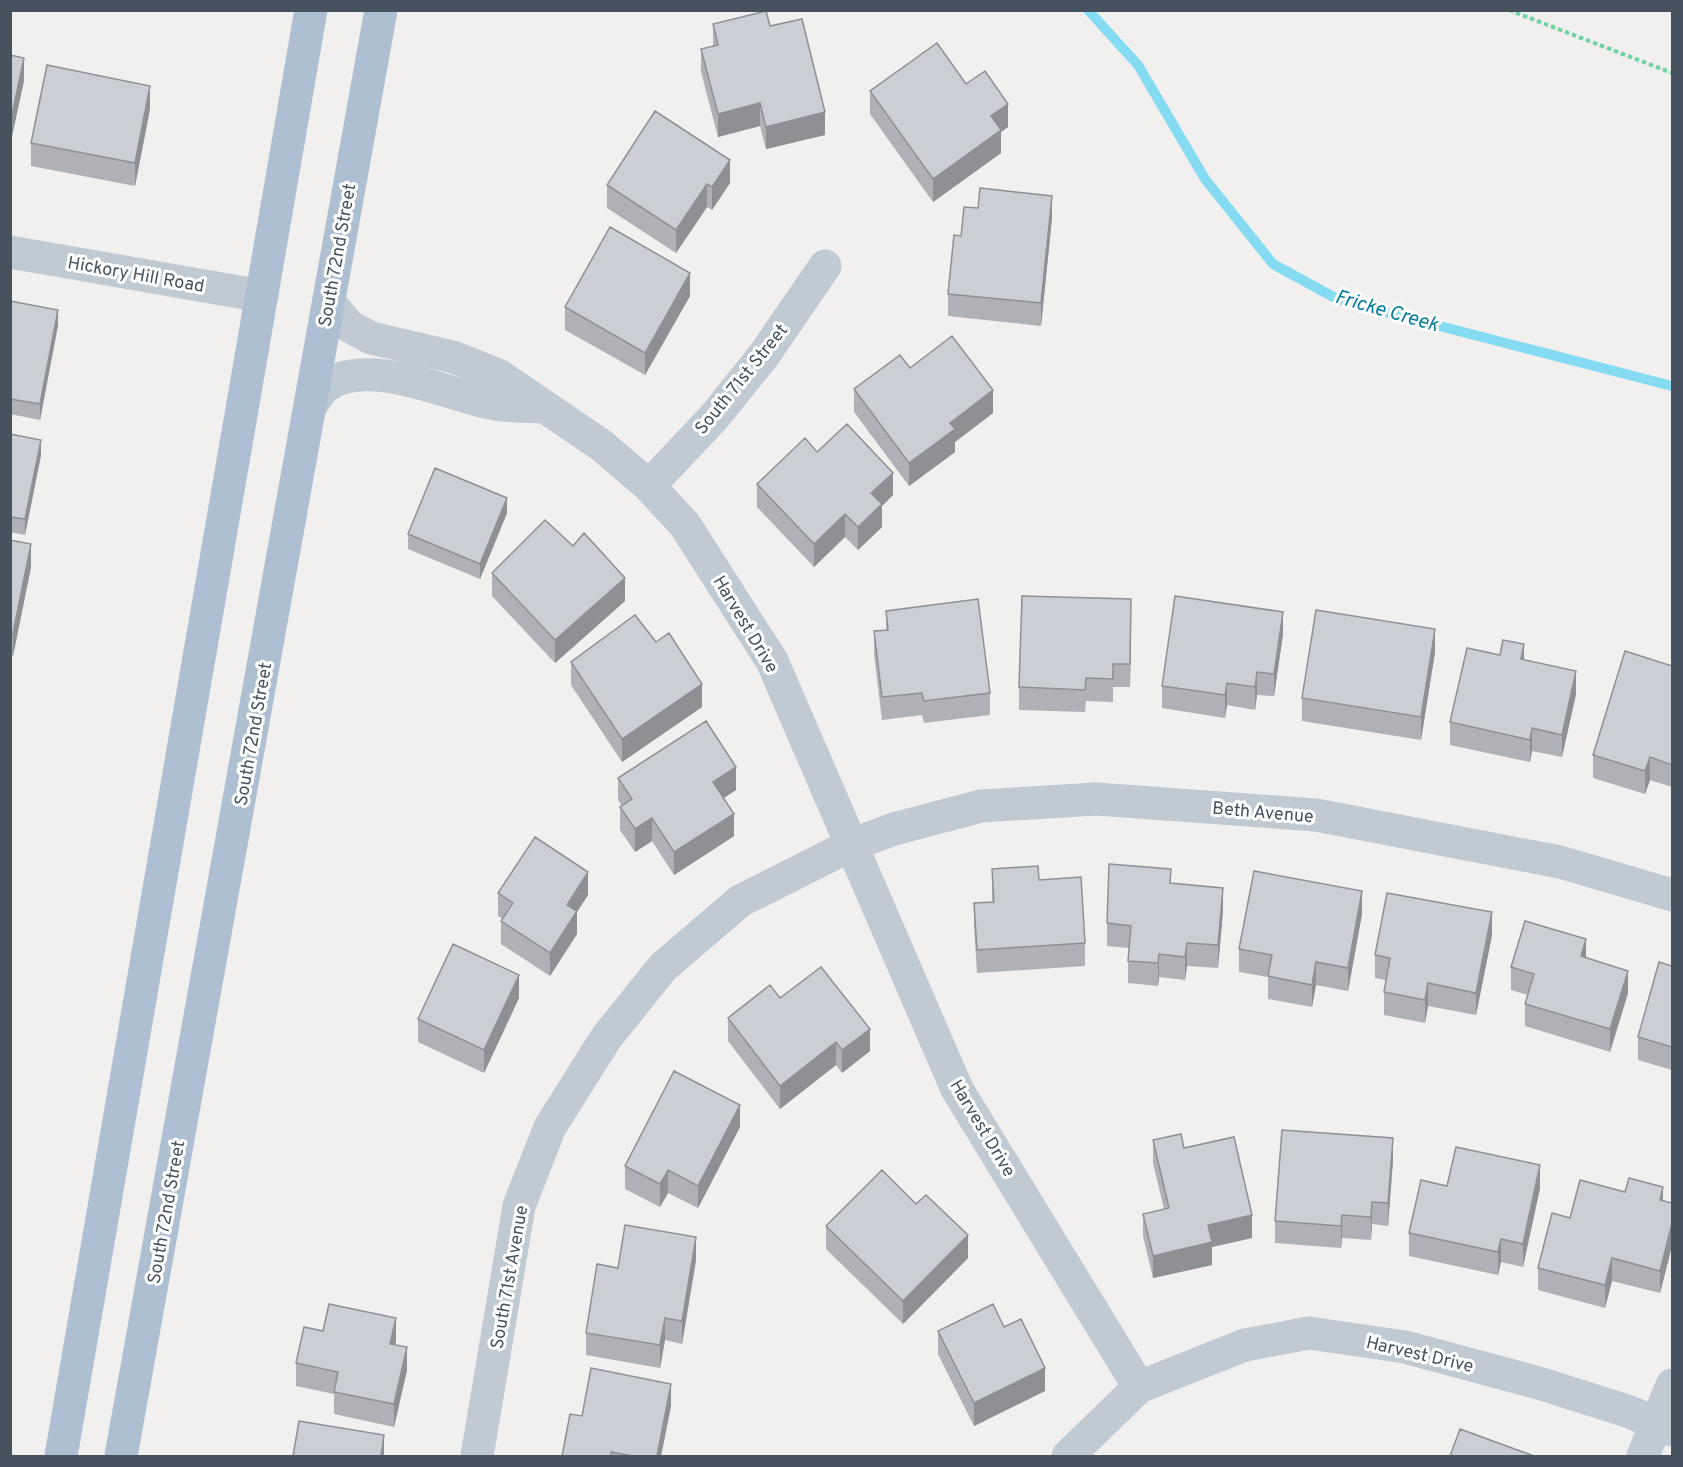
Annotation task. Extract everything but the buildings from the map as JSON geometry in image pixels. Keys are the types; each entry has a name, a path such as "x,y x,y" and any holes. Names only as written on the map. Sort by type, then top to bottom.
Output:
{"main road":[{"path":"61,1456 311,10"},
{"name":"South 72nd Street","path":"121,1456 381,10"}],"street":[{"name":"Hickory Hill Road","path":"10,252 262,296"},
{"name":"South 71st Street","path":"649,486 715,416 764,355 825,266"},
{"name":"Harvest Drive","path":"329,302 349,326 371,338 453,357 498,375 601,445 649,486 685,525 772,661 957,1089 1140,1387 1245,1345 1309,1333 1405,1347 1542,1384 1665,1426"},
{"name":"Harvest Drive","path":"311,406 325,387 342,378 365,373 450,391 486,402 545,407"},
{"name":"Beth Avenue","path":"851,844 894,829 981,806 1096,799 1316,815 1560,862 1672,895"},
{"name":"South 71st Avenue","path":"477,1456 519,1206 550,1127 606,1038 663,967 740,901 851,844"},
{"path":"1643,1456 1665,1426 1672,1385"},
{"path":"1068,1456 1140,1387"}],"path":[{"path":"1509,10 1672,73"}],"waterway":[{"name":"Fricke Creek","path":"1088,10 1138,65 1205,179 1273,264 1339,300 1672,386"}]}
